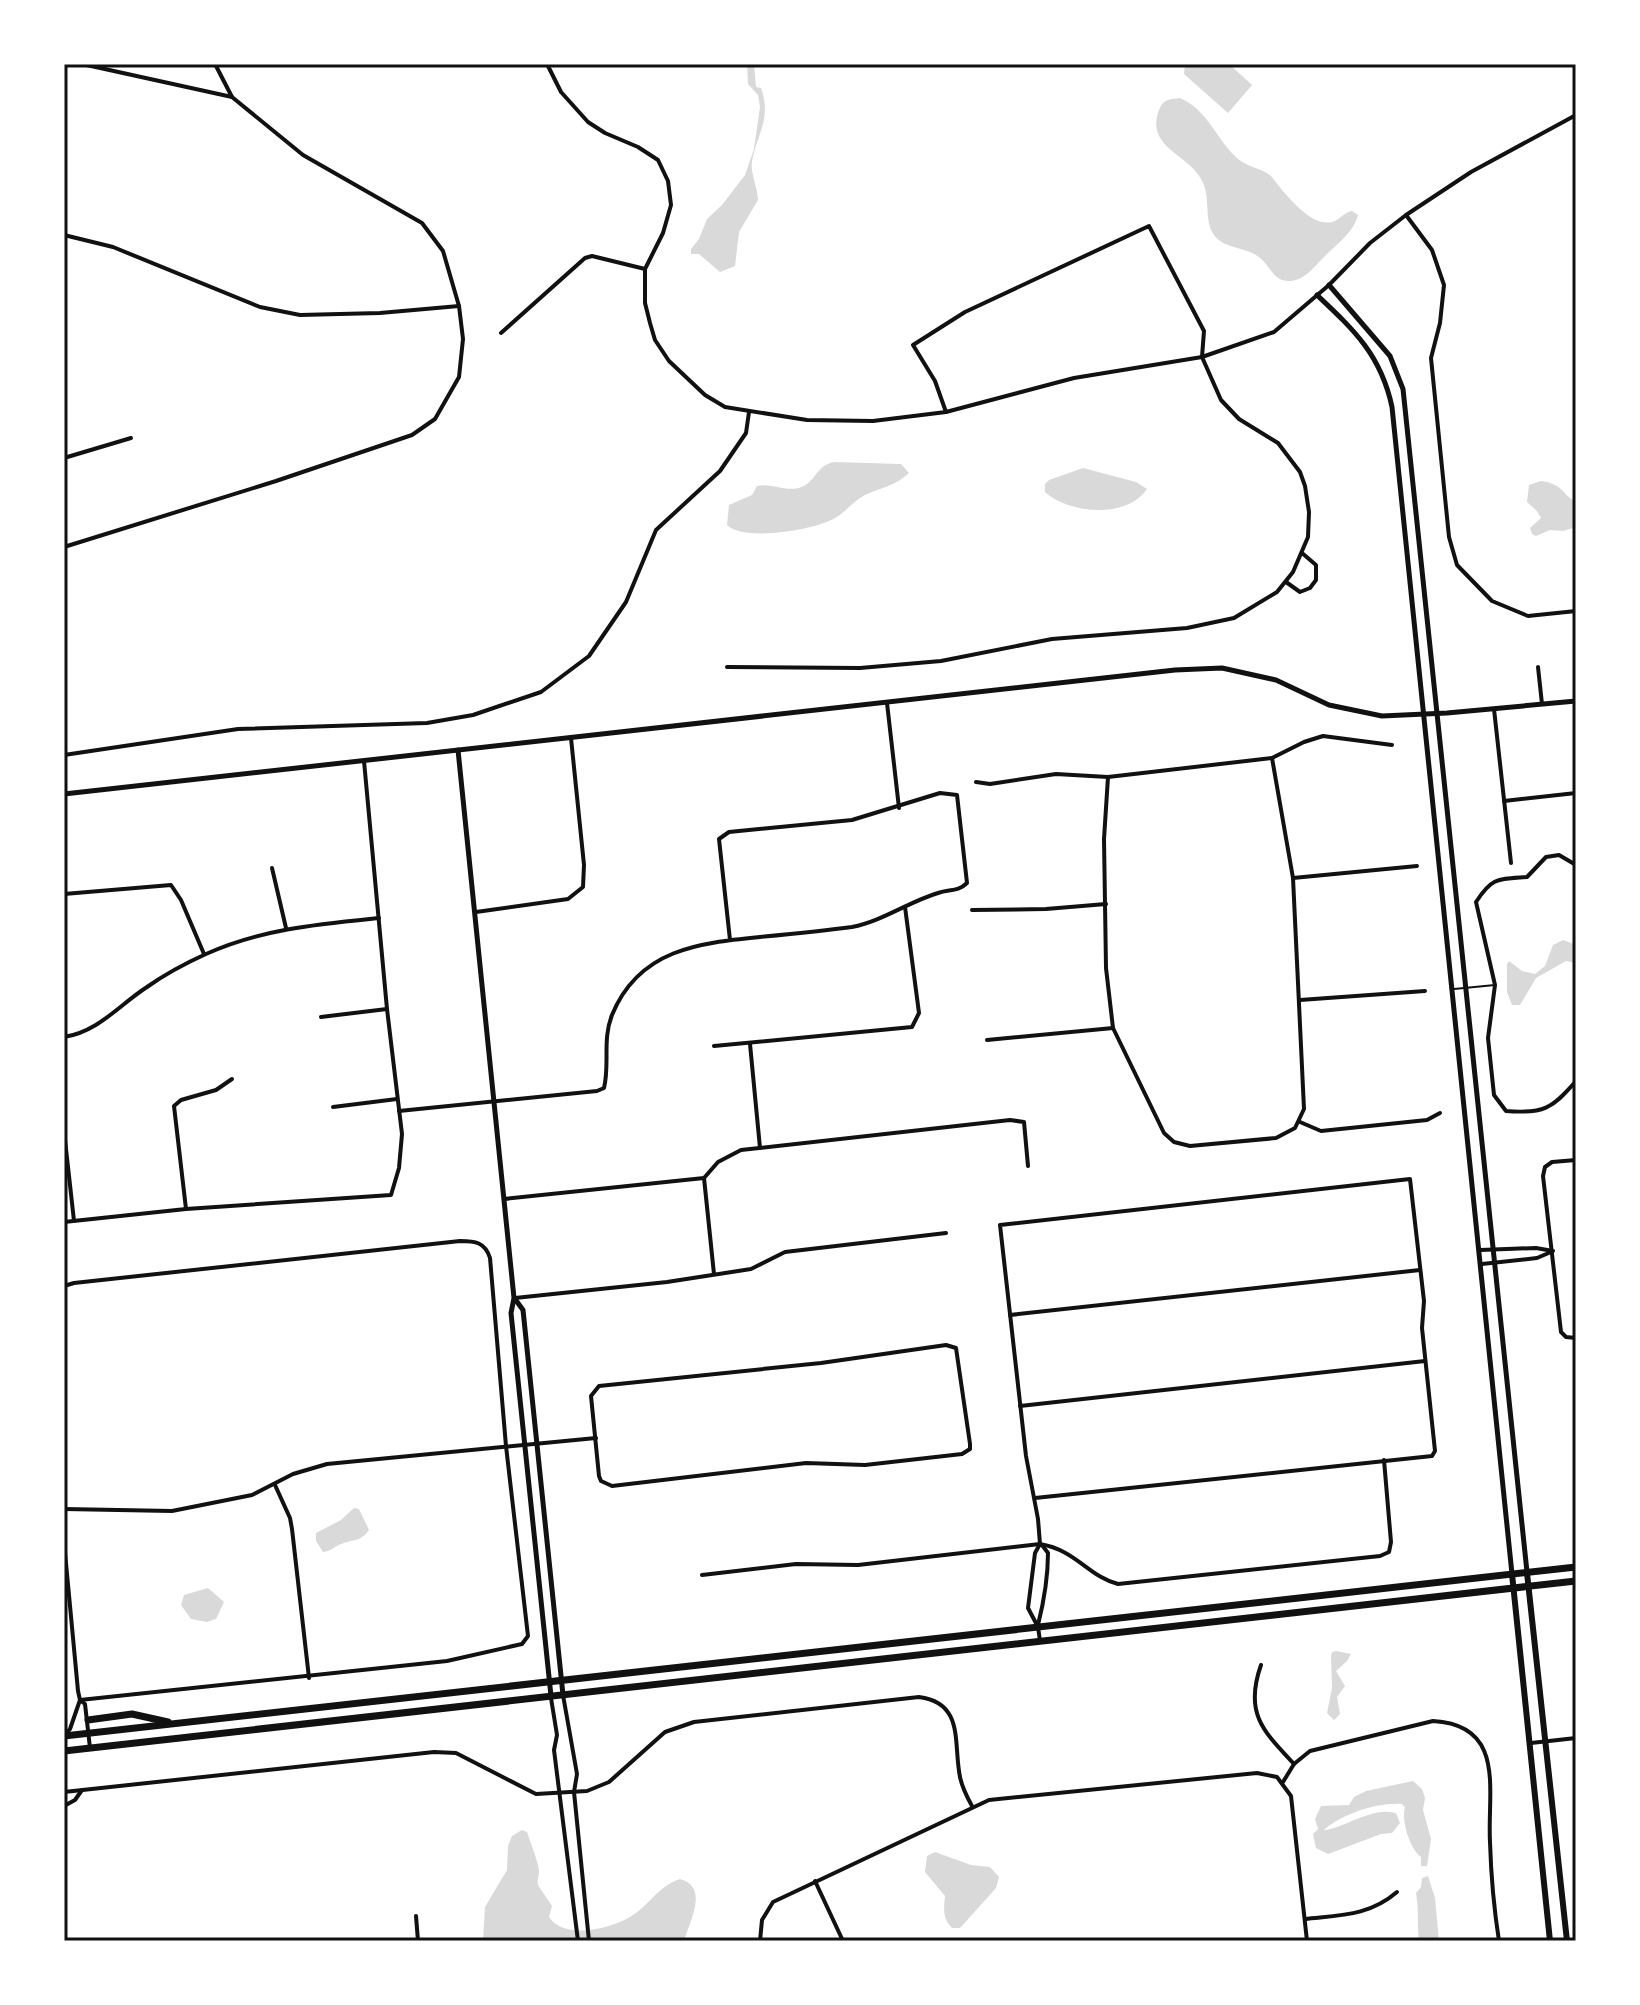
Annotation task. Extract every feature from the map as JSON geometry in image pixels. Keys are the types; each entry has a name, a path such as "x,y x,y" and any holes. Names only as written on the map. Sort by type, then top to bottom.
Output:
{"main road":[{"path":"64,1736 1576,1567"},
{"path":"1527,1573 1567,1941"},
{"path":"1512,1574 1550,1941"},
{"path":"64,1751 1576,1581"},
{"path":"88,1720 132,1714 178,1724"}],"street":[{"path":"82,64 232,97"},
{"path":"64,547 290,477 412,435 435,419 459,377 463,339 459,306 443,251 422,223 303,155 232,97 215,64"},
{"path":"547,64 561,92 588,122 658,160 668,181 671,205 663,233 645,269 645,303 655,340 669,361 705,395 725,407 807,420 873,421 946,412 1074,378 1202,357 1274,332 1329,285 1370,243 1406,215 1471,172 1576,115"},
{"path":"1406,215 1432,250 1444,285 1440,323 1431,358 1449,537 1457,565 1492,601 1528,616 1576,611"},
{"path":"727,667 860,668 941,661 1052,639 1187,628 1234,618 1265,601 1286,582 1308,537 1309,512 1300,472 1278,443 1239,419 1221,400 1202,357 1204,331 1149,226 965,312 913,345 935,381 946,412"},
{"path":"64,235 113,247 260,307 300,315 380,313 459,306"},
{"path":"501,333 585,258 592,256 645,269"},
{"path":"1329,285 1384,347 1403,389 1527,1573"},
{"path":"1317,295 1360,336 1387,382 1392,407 1512,1574"},
{"path":"64,755 238,729 427,723 473,715 541,692 589,656 626,602 656,530 720,471 746,433 749,412"},
{"path":"64,458 131,438"},
{"path":"1286,582 1300,592 1310,588 1316,580 1316,565 1302,553"},
{"path":"1538,667 1542,704"},
{"path":"64,794 1175,670 1222,668 1276,680 1329,705 1382,716 1576,701"},
{"path":"887,703 899,808"},
{"path":"1494,709 1511,863"},
{"path":"976,782 990,784 1056,774 1108,777 1272,758 1304,742 1332,735 1392,745"},
{"path":"476,912 568,899 583,887 584,865 571,738"},
{"path":"458,750 496,1101 514,1298 511,1313 557,1735 554,1750 578,1941"},
{"path":"1108,777 1104,839 1106,968 1113,1028 1164,1133 1174,1142 1190,1146 1276,1138 1290,1133 1300,1122 1304,1109 1293,878 1272,758"},
{"path":"64,1222 186,1209 391,1195 399,1168 402,1134 364,761"},
{"path":"399,1111 597,1091 604,1088 606,1046 612,1016 622,996 654,963 673,952 701,944 867,924 941,891 960,890 967,883 957,795 940,793 852,820 729,832 719,839 730,940"},
{"path":"1504,801 1576,793"},
{"path":"1576,865 1559,855 1546,857 1527,877 1487,885 1476,902 1495,985 1488,1038 1494,1095 1506,1111 1531,1113 1549,1108 1576,1081"},
{"path":"1293,878 1417,866"},
{"path":"272,868 286,928"},
{"path":"64,894 171,885 181,900 204,954"},
{"path":"972,910 1106,904"},
{"path":"714,1046 912,1027 919,1013 905,907"},
{"path":"64,1037 78,1035 97,1025 147,986 204,954 286,928 379,918"},
{"path":"1300,1000 1425,991"},
{"path":"321,1017 387,1009"},
{"path":"987,1040 1113,1028"},
{"path":"750,1044 760,1148"},
{"path":"186,1209 174,1106 181,1100 216,1090 232,1079"},
{"path":"333,1107 397,1099"},
{"path":"1300,1122 1321,1131 1427,1120 1440,1113"},
{"path":"504,1199 704,1178 718,1162 741,1150 1010,1120 1024,1122 1028,1166"},
{"path":"64,1131 74,1221"},
{"path":"1576,1160 1552,1162 1545,1167 1543,1176 1561,1332 1566,1337 1576,1338"},
{"path":"704,1178 714,1274"},
{"path":"1035,1498 1428,1457 1434,1453 1410,1179 1000,1225 1026,1456 1040,1544 1035,1553 1028,1608 1038,1627 1040,1641"},
{"path":"514,1298 751,1269 785,1252 946,1233"},
{"path":"64,1286 460,1241 482,1245 490,1258 506,1446 528,1636 525,1642 447,1661 80,1700"},
{"path":"1480,1250 1536,1248 1553,1251"},
{"path":"1482,1264 1537,1258 1553,1251"},
{"path":"1010,1315 1420,1270"},
{"path":"514,1298 523,1310 563,1695 577,1776 574,1792 589,1941"},
{"path":"946,1345 956,1348 958,1352 970,1444 966,1452 952,1456 865,1465 806,1463 612,1486 601,1481 599,1476 596,1438 591,1396 599,1386 821,1363 946,1345"},
{"path":"1020,1406 1425,1361"},
{"path":"64,1509 172,1511 252,1495 293,1474 327,1464 596,1438"},
{"path":"702,1575 796,1564 858,1565 1040,1544 1064,1550 1103,1578 1118,1584 1380,1556 1389,1552 1391,1542 1384,1460"},
{"path":"274,1484 290,1518 309,1678"},
{"path":"64,1542 80,1700 70,1729 64,1736"},
{"path":"1038,1627 1048,1567 1048,1553 1040,1544"},
{"path":"1261,1665 1256,1679 1255,1704 1259,1721 1263,1731 1294,1764"},
{"path":"64,1792 434,1752 456,1753 536,1794 560,1794 603,1786 655,1739 685,1724 919,1697 936,1701 952,1718 960,1777 972,1806"},
{"path":"80,1700 85,1704 90,1748"},
{"path":"1283,1782 1294,1764 1310,1751 1433,1721 1446,1722 1467,1731 1485,1753 1492,1777 1490,1840 1499,1941"},
{"path":"1529,1743 1576,1738"},
{"path":"760,1941 762,1920 773,1902 972,1806 998,1798 1230,1774 1270,1774 1283,1782 1293,1806 1307,1941"},
{"path":"64,1806 75,1800 82,1790"},
{"path":"815,1881 843,1941"},
{"path":"1305,1919 1357,1913 1380,1906 1397,1892"},
{"path":"416,1916 418,1941"}],"lane":[{"path":"1453,989 1495,985"}],"shaded area":[{"path":"747,64 754,64 756,87 761,88 765,108 752,162 758,200 739,232 735,266 720,272 699,254 691,254 691,249 707,219 745,175 754,149 760,107 758,95 748,84"},
{"path":"1185,64 1229,64 1252,85 1228,113 1184,74"},
{"path":"1180,98 1205,117 1237,158 1271,176 1308,215 1326,223 1352,211 1358,215 1349,233 1305,276 1284,281 1253,253 1216,238 1208,219 1206,192 1201,179 1158,134 1156,125 1161,105"},
{"path":"834,462 901,464 909,473 861,497 835,518 812,527 748,533 727,525 729,505 752,495 757,486 798,488 808,483 824,466"},
{"path":"1083,468 1136,482 1147,489 1138,499 1126,505 1098,510 1068,505 1045,492 1045,484 1049,480"},
{"path":"1541,481 1555,485 1576,501 1576,527 1563,531 1550,530 1536,536 1532,534 1530,528 1541,518 1527,502 1529,485"},
{"path":"1563,940 1576,945 1576,963 1566,961 1536,978 1520,1005 1512,1005 1507,992 1509,961 1522,971 1535,974 1545,966 1553,945"},
{"path":"354,1508 359,1509 369,1530 360,1538 323,1552 316,1541 316,1533 341,1520"},
{"path":"208,1588 224,1602 216,1619 207,1622 191,1619 181,1605 184,1595"},
{"path":"1336,1651 1351,1654 1336,1671 1345,1686 1337,1697 1340,1714 1334,1720 1327,1713 1332,1688 1331,1656"},
{"path":"1413,1781 1422,1789 1425,1798 1423,1810 1431,1839 1427,1866 1421,1866 1421,1857 1410,1841 1402,1804 1360,1810 1324,1830 1378,1812 1387,1812 1396,1813 1400,1823 1392,1833 1381,1834 1328,1854 1316,1848 1313,1834 1318,1829 1315,1819 1321,1806 1349,1805 1354,1797 1366,1791"},
{"path":"522,1830 527,1832 537,1862 538,1885 552,1906 549,1917 556,1924 576,1930 611,1925 630,1917 666,1886 680,1879 689,1883 696,1897 684,1941 483,1941 485,1907 507,1870 508,1846 512,1836"},
{"path":"935,1852 971,1865 990,1867 999,1877 996,1888 960,1928 952,1928 949,1924 944,1913 945,1896 925,1872 927,1856"},
{"path":"1428,1876 1435,1898 1439,1941 1419,1941 1416,1893 1421,1887 1422,1878"}]}
